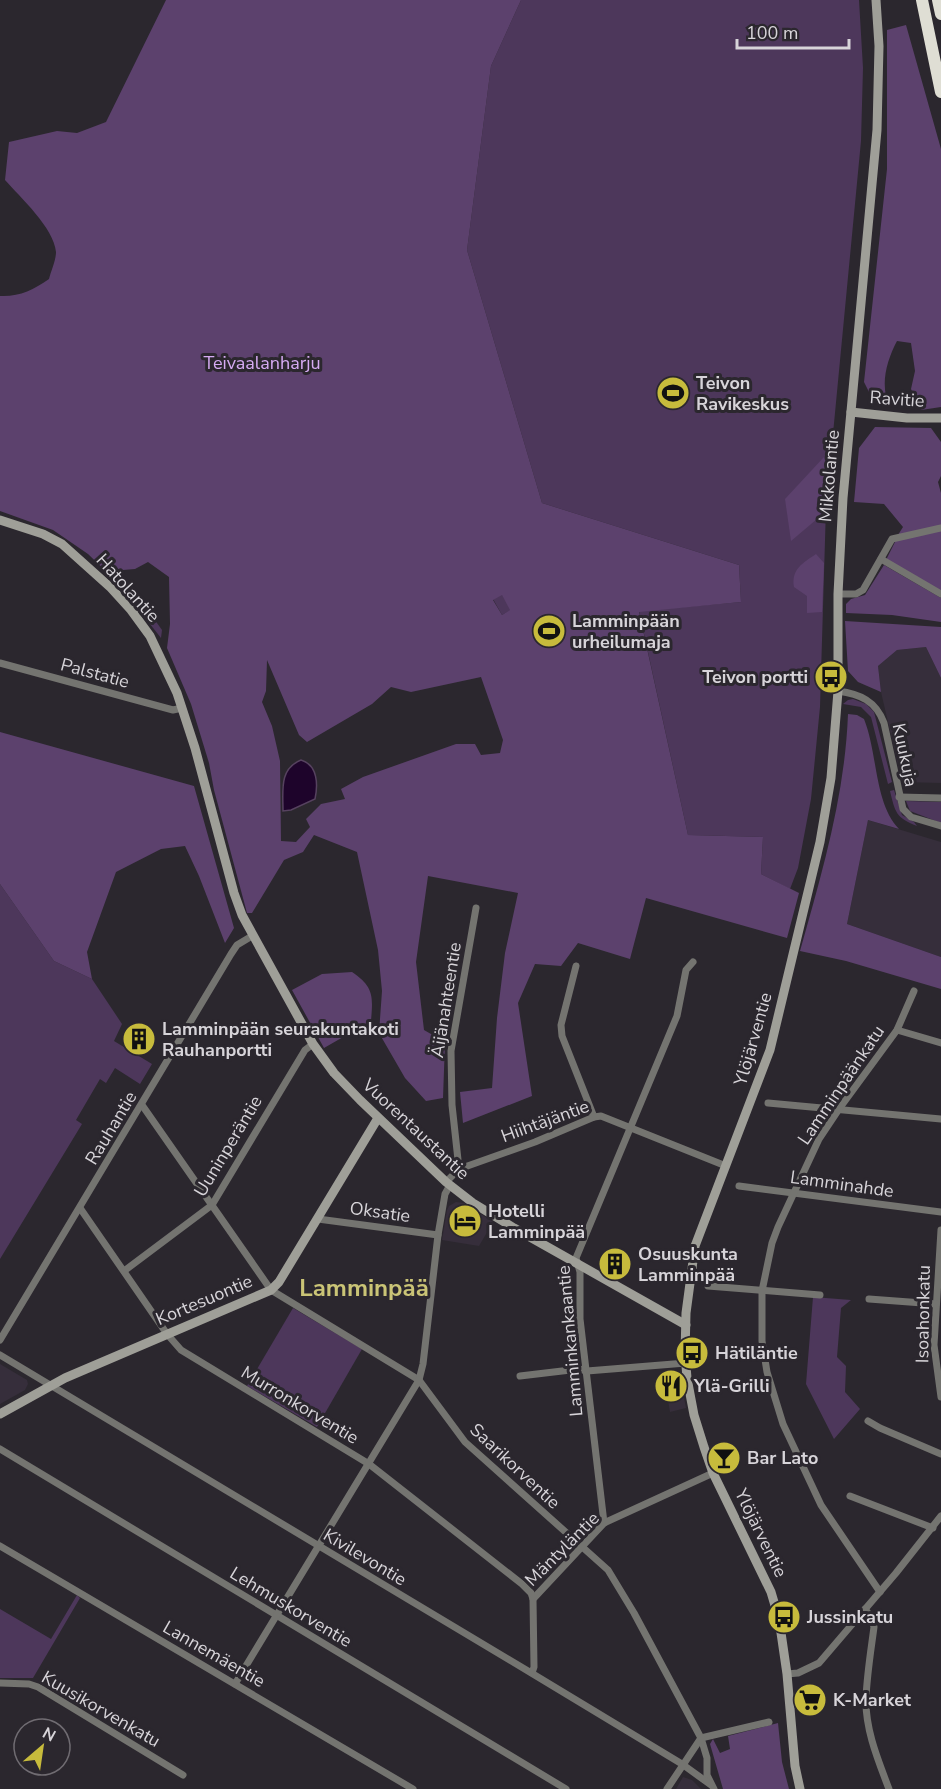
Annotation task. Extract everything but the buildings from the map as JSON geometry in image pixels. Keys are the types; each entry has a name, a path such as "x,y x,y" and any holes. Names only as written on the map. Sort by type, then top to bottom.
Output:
{"highway":[{"path":"922,0 941,92"},
{"path":"938,0 941,14"}],"main road":[{"name":"Mikkolantie","path":"792,952 818,850 828,801 834,751 838,691 838,594 843,498 877,130 879,46 876,0"},
{"name":"Ravitie","path":"851,412 907,418 941,418"},
{"name":"Hatolantie","path":"0,520 37,531 56,540 111,588 131,610 150,636 169,675 182,708 207,791"},
{"name":"Vuorentaustantie","path":"207,791 234,893 252,936 313,1044 345,1086 448,1184 473,1203 686,1325"},
{"name":"Ylöjärventie","path":"792,952 770,1050 695,1246 686,1325 686,1364 694,1415 713,1473 776,1605 782,1633 794,1756 800,1789"},
{"name":"Kortesuontie","path":"0,1414 50,1385 271,1290 279,1282 378,1118"}],"street":[{"path":"838,594 861,592 892,539 941,528"},
{"path":"881,560 941,594"},
{"name":"Palstatie","path":"0,663 173,710 182,708"},
{"name":"Kuukuja","path":"838,691 862,697 878,710 884,723 903,809 908,815 941,826"},
{"path":"899,797 941,798"},
{"name":"Äijänahteentie","path":"459,1169 452,1105 451,1051 476,908"},
{"name":"Rauhantie","path":"0,1340 231,954 237,945 252,936"},
{"name":"Lamminkankaantie","path":"604,1523 580,1319 580,1272 576,1258 677,1016 686,970 693,962"},
{"path":"576,966 561,1025 562,1036 594,1117"},
{"name":"Lamminpäänkatu","path":"880,1592 820,1505 783,1424 766,1372 762,1341 762,1291 772,1243 793,1192 819,1139 897,1029 914,991"},
{"path":"897,1029 941,1043"},
{"name":"Uuninperäntie","path":"124,1271 212,1205 305,1050 313,1044"},
{"path":"768,1103 941,1119"},
{"name":"Saarikorventie","path":"142,1105 271,1290 419,1380 465,1442 608,1570 701,1738 707,1758 707,1775 713,1788"},
{"name":"Hiihtäjäntie","path":"448,1184 459,1169 601,1116 726,1166"},
{"path":"235,1684 419,1380 423,1364 438,1235 448,1184"},
{"name":"Lamminahde","path":"739,1186 941,1212"},
{"name":"Murronkorventie","path":"80,1208 167,1334 188,1356 369,1464 522,1584 531,1593 533,1599"},
{"name":"Oksatie","path":"318,1219 438,1235"},
{"name":"Isoahonkatu","path":"941,1230 934,1345 941,1397"},
{"path":"708,1286 820,1295"},
{"path":"869,1299 936,1304"},
{"name":"Kivilevontie","path":"0,1355 682,1764 713,1788"},
{"path":"520,1376 686,1364"},
{"path":"868,1421 941,1454"},
{"name":"Lehmuskorventie","path":"0,1449 566,1789"},
{"name":"Mäntyläntie","path":"532,1673 533,1599 604,1523 713,1473"},
{"path":"850,1496 933,1528"},
{"path":"786,1674 798,1673 817,1664 880,1592 941,1516"},
{"name":"Lannemäentie","path":"0,1546 413,1789"},
{"path":"865,1609 874,1627 866,1699 868,1725 872,1743 889,1789"},
{"name":"Kuusikorvenkatu","path":"0,1683 38,1686 183,1775"},
{"path":"666,1789 701,1738 769,1722"}],"shaded area":[{"name":"Teivon Ravikeskus","path":"521,0 859,0 863,68 861,141 826,507 820,707 811,799 798,868 790,889 761,874 763,837 688,835 639,611 741,602 739,565 542,503 467,250 491,66"},
{"path":"131,590 162,630 161,638 124,591"},
{"path":"502,594 511,610 502,615 493,599"},
{"path":"926,647 941,678 941,783 902,782 881,692 878,666 897,650"},
{"path":"853,699 866,704 874,712 892,782 888,784 871,717 861,707 843,704"},
{"path":"301,760 311,766 316,776 315,799 291,810 283,811 283,788 286,775 294,764"},
{"path":"894,790 902,815 917,826 905,820 898,813 890,791"},
{"path":"906,801 941,802 941,823 910,811"},
{"path":"868,820 941,842 941,957 847,924"},
{"path":"0,884 54,961 92,979 122,1024 114,1041 152,1064 140,1084 115,1068 106,1083 100,1079 76,1120 82,1124 0,1259"},
{"path":"456,1202 464,1203 493,1222 479,1246 442,1240 447,1210"},
{"path":"813,1297 851,1300 841,1308 837,1357 846,1366 845,1392 860,1409 834,1439 806,1384"},
{"path":"293,1308 362,1349 317,1427 247,1386"},
{"path":"0,1364 27,1380 28,1384 25,1390 0,1404"},
{"path":"676,1370 679,1372 686,1408 670,1412 663,1371"},
{"path":"77,1595 80,1598 33,1678 0,1678 0,1609 51,1639"},
{"path":"683,1777 692,1780 701,1789 676,1789"}],"green space":[{"name":"Teivaalanharju","path":"166,0 521,0 491,66 467,250 542,503 739,565 741,602 639,612 688,835 763,837 761,874 799,893 787,938 646,898 630,959 578,943 561,966 535,964 518,1003 532,1096 463,1123 460,1092 492,1088 505,953 518,893 428,876 416,962 424,1030 445,1042 443,1098 426,1101 405,1078 379,1033 382,991 378,950 357,852 314,835 303,852 284,860 252,913 247,913 209,763 191,704 167,648 170,624 169,577 148,562 135,569 123,570 118,583 88,554 53,530 0,511 0,296 26,292 49,279 56,252 54,243 43,223 5,180 9,142 57,131 77,133 106,122","holes":["502,595 510,610 502,615 493,600","267,660 299,735 307,742 372,704 391,687 411,692 481,677 503,740 500,753 481,755 475,744 456,744 363,777 341,789 345,799 321,804 306,819 310,827 296,842 281,841 280,761 272,726 262,702 266,691"]},
{"path":"906,25 941,149 941,407 921,410 911,389 915,371 911,343 897,341 885,375 886,396 904,395 908,401 907,406 874,402 864,382 887,169 887,30"},
{"path":"875,427 931,428 941,442 941,476 938,482 941,493 941,526 898,535 903,527 884,504 854,502 859,448"},
{"path":"824,457 830,466 826,507 817,519 791,541 785,499"},
{"path":"941,530 941,592 886,560 896,540"},
{"path":"816,554 824,563 822,612 807,613 807,596 794,587 794,576 799,567"},
{"path":"884,565 941,598 941,622 892,615 846,613 846,604 851,599 865,595"},
{"path":"845,621 941,627 941,678 926,647 897,650 878,666 881,692 858,682 848,671"},
{"path":"848,714 864,719 885,806 899,829 868,820 847,924 941,957 941,989 846,961 800,951 837,804"},
{"path":"0,732 194,786 234,928 225,943 185,846 161,849 116,872 87,952 92,979 54,961 0,884"},
{"path":"352,972 365,982 372,998 371,1021 324,1048 292,990 322,974"},
{"path":"778,1723 782,1762 789,1789 723,1789 710,1744 713,1739 720,1753 730,1749 728,1736"}],"place":[{"name":"Teivon Ravikeskus","path":"673,393"},
{"name":"Lamminpään urheilumaja","path":"549,631"},
{"name":"Teivon portti","path":"831,677"},
{"name":"Lamminpään seurakuntakoti Rauhanportti","path":"139,1039"},
{"name":"Hotelli Lamminpää","path":"465,1221"},
{"name":"Osuuskunta Lamminpää","path":"615,1264"},
{"name":"Hätiläntie","path":"692,1353"},
{"name":"Ylä-Grilli","path":"671,1386"},
{"name":"Bar Lato","path":"724,1458"},
{"name":"Jussinkatu","path":"784,1617"},
{"name":"K-Market","path":"810,1700"}],"district":[{"name":"Lamminpää","path":"364,1288"}]}
